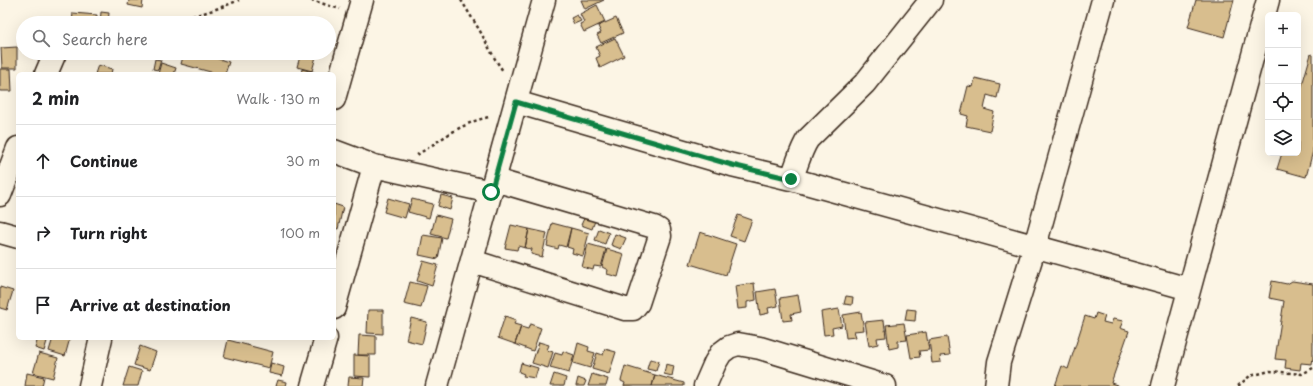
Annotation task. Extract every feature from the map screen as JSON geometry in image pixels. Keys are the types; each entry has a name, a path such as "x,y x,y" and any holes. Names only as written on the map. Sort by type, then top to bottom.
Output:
{"street":[{"path":"437,386 544,0"},
{"path":"791,179 800,158 802,147 808,139 865,83 931,0"},
{"path":"996,386 999,362 1035,246 1103,0"},
{"path":"1163,386 1268,0"},
{"path":"336,92 360,7"},
{"path":"47,72 52,60"},
{"path":"516,102 732,165 791,179 1189,289"},
{"path":"336,151 383,168 493,186 654,227 659,230 660,236 638,303 633,309 625,310 472,261"},
{"path":"0,195 16,153"},
{"path":"336,302 383,168"},
{"path":"0,232 16,236"},
{"path":"90,386 101,340"},
{"path":"312,386 325,340"},
{"path":"705,386 721,353 729,347 738,344 760,348 885,386"}],"path":[{"path":"193,16 221,8 239,0"},
{"path":"311,0 360,7"},
{"path":"461,0 503,72"},
{"path":"383,168 457,130 481,119 494,117"},
{"path":"1238,386 1250,376 1270,371 1302,374 1313,368"}],"building":[{"path":"129,0 143,0 142,8 128,5"},
{"path":"581,0 604,0 585,9"},
{"path":"1196,0 1234,0 1224,37 1188,27"},
{"path":"597,5 605,22 584,32 580,24 584,22 580,14"},
{"path":"101,12 109,13 109,16 101,16"},
{"path":"73,13 97,15 97,16 73,16"},
{"path":"577,15 581,21 574,24 571,18"},
{"path":"616,18 623,33 601,43 597,35 601,33 598,26"},
{"path":"615,38 624,56 600,68 596,58 600,56 596,47"},
{"path":"16,47 17,68 2,68 1,48"},
{"path":"1311,54 1313,55 1313,151 1306,177 1277,169 1281,156 1301,156 1301,89"},
{"path":"155,60 161,60 158,70 153,69"},
{"path":"182,60 222,60 229,62 226,72 211,72 181,64"},
{"path":"299,60 315,60 312,71 297,67"},
{"path":"161,63 176,68 175,72 159,72"},
{"path":"98,65 112,69 111,72 96,72"},
{"path":"0,69 11,69 12,91 0,91"},
{"path":"302,69 313,72 301,72"},
{"path":"975,78 1000,84 997,98 987,95 984,109 994,112 990,131 966,126 968,116 961,114 968,86 973,87"},
{"path":"441,195 453,198 450,210 438,206"},
{"path":"388,198 409,204 405,218 384,212"},
{"path":"412,199 433,204 429,218 408,212"},
{"path":"336,205 343,207 338,229 336,228"},
{"path":"586,214 596,218 592,229 581,225"},
{"path":"436,215 451,219 446,238 431,234"},
{"path":"738,215 752,220 744,241 730,236"},
{"path":"552,223 571,228 566,247 559,245 558,249 547,246"},
{"path":"511,225 529,229 525,248 518,246 517,250 505,248"},
{"path":"571,228 589,233 583,256 572,253 573,249 567,247"},
{"path":"529,229 547,233 542,257 531,254 532,249 525,248"},
{"path":"599,229 609,233 605,244 595,240"},
{"path":"700,232 736,244 726,275 690,264"},
{"path":"615,234 626,238 621,249 611,245"},
{"path":"423,235 442,238 438,259 419,255"},
{"path":"588,244 606,249 601,267 594,266 593,270 582,267"},
{"path":"607,249 624,254 618,277 607,274 608,270 602,267"},
{"path":"423,261 438,265 432,286 417,281"},
{"path":"1272,281 1287,284 1292,281 1313,284 1312,364 1301,363 1300,370 1285,368 1286,360 1275,359 1284,301 1269,298"},
{"path":"410,282 427,286 421,308 404,304"},
{"path":"754,283 756,300 747,302 747,308 738,309 735,286"},
{"path":"0,287 13,291 7,310 0,308"},
{"path":"775,289 778,306 768,308 769,313 760,315 757,292"},
{"path":"798,295 801,312 791,314 792,320 783,321 780,298"},
{"path":"846,296 853,297 852,305 844,304"},
{"path":"839,309 842,326 832,328 833,334 824,335 821,312"},
{"path":"907,309 916,310 915,321 905,320"},
{"path":"368,310 383,310 383,334 367,333"},
{"path":"861,312 864,330 854,331 856,337 846,338 843,315"},
{"path":"1096,313 1105,316 1103,322 1111,324 1113,319 1123,321 1120,328 1129,331 1111,383 1117,386 1055,386 1062,366 1068,369 1085,316 1094,319"},
{"path":"505,316 516,320 514,324 521,326 515,344 498,338"},
{"path":"411,318 427,322 422,344 406,340"},
{"path":"884,320 886,337 877,338 878,344 869,346 865,322"},
{"path":"904,323 907,340 898,341 898,347 889,349 886,325"},
{"path":"530,324 541,328 533,351 515,344 521,327 528,329"},
{"path":"926,332 929,350 919,351 920,357 911,358 907,335"},
{"path":"359,335 376,336 376,355 358,355"},
{"path":"947,337 950,355 940,356 941,362 932,363 929,340"},
{"path":"37,340 47,340 44,351 35,348"},
{"path":"52,340 69,340 65,356 49,351"},
{"path":"228,340 273,352 269,368 224,357"},
{"path":"539,342 549,345 547,350 553,352 548,368 532,363"},
{"path":"578,343 589,347 588,351 595,353 590,368 573,363"},
{"path":"140,346 156,352 150,370 134,365"},
{"path":"605,349 616,352 609,374 592,369 597,353 603,355"},
{"path":"563,351 574,355 569,373 550,368 555,353 562,355"},
{"path":"39,353 58,358 53,378 33,373"},
{"path":"354,355 370,356 370,377 354,376"},
{"path":"650,359 659,361 656,371 647,369"},
{"path":"271,363 284,367 282,376 269,373"},
{"path":"521,363 538,368 535,378 523,376 524,374 519,372"},
{"path":"666,364 674,366 672,376 664,374"},
{"path":"625,366 655,375 652,386 624,386 625,383 621,381"},
{"path":"129,367 142,371 138,386 123,386"},
{"path":"27,373 44,377 42,386 25,386"},
{"path":"554,374 566,378 564,386 550,386"},
{"path":"592,374 608,379 606,386 588,386"},
{"path":"655,375 684,383 684,386 652,386"},
{"path":"349,377 364,378 363,386 348,386"},
{"path":"578,378 586,381 584,386 576,386"},
{"path":"278,380 287,382 286,386 276,386"}],"route":[{"path":"491,192 516,102 732,165 791,179"}]}
